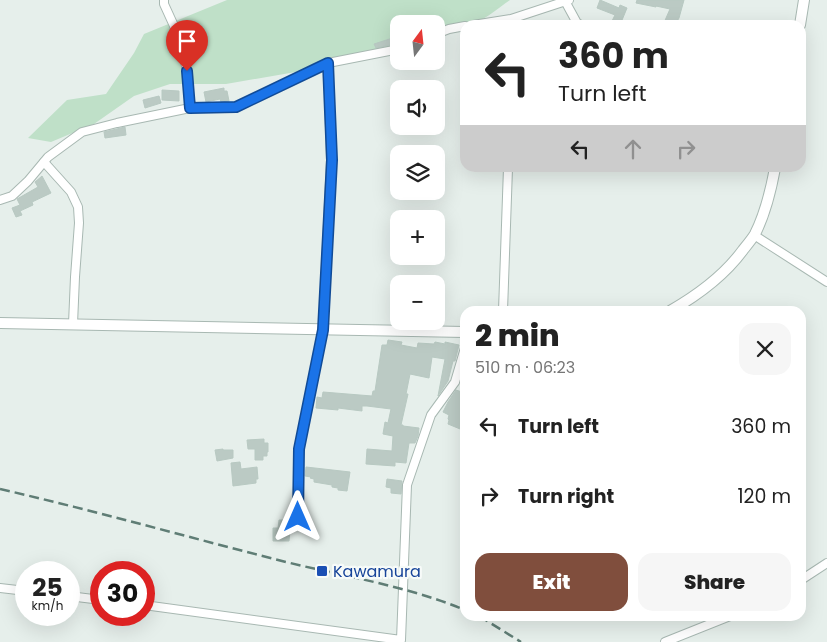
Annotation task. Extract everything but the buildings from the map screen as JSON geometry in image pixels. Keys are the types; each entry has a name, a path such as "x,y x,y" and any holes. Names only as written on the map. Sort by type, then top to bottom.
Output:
{"street":[{"path":"164,0 182,47 187,71 190,108"},
{"path":"504,20 567,0 576,20"},
{"path":"801,20 804,0"},
{"path":"445,30 460,27"},
{"path":"0,200 12,196 28,181 48,156 82,132 190,108 236,107 328,63 390,52"},
{"path":"298,517 299,449 323,330 332,160 328,63"},
{"path":"44,162 71,192 78,207 73,324"},
{"path":"503,306 508,172"},
{"path":"679,306 715,281 735,260 754,235 766,206 774,172"},
{"path":"754,235 827,282"},
{"path":"0,323 460,332"},
{"path":"155,606 401,640 408,485 431,415 454,382 460,363"},
{"path":"806,577 827,563"},
{"path":"0,588 15,590"},
{"path":"665,642 718,621"}],"green space":[{"path":"227,0 510,0 481,20 460,20 460,29 445,35 445,15 390,15 390,56 226,84 170,84 134,96 94,124 51,142 28,138 67,100 106,94 134,53 144,34"}],"railway":[{"path":"0,489 108,515 286,562 399,588 460,608"},
{"path":"487,621 521,642"}],"place":[{"name":"Kawamura","path":"322,571"}],"route":[{"path":"187,71 190,108 236,107 328,63 332,160 323,330 299,449 298,517"}]}
